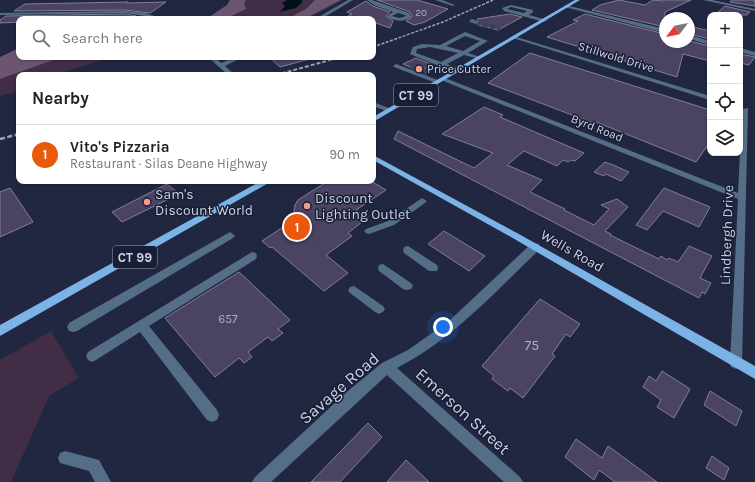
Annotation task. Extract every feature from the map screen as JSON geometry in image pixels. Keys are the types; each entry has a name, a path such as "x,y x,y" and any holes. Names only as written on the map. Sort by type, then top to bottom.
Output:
{"main road":[{"name":"CT 99","path":"376,118 578,0"},
{"name":"Wells Road","path":"376,159 755,373"},
{"name":"CT 99","path":"0,331 263,184"}],"street":[{"path":"322,16 351,0"},
{"path":"369,0 398,12"},
{"path":"437,0 453,5"},
{"path":"705,0 755,10"},
{"path":"567,6 659,29"},
{"path":"0,14 125,12 152,16"},
{"path":"525,15 544,20"},
{"path":"440,47 465,34 485,41 482,42"},
{"name":"Stillwold Drive","path":"515,37 707,97"},
{"path":"695,39 707,42"},
{"path":"441,65 482,42 498,47"},
{"path":"457,70 413,54 415,48 423,45 440,47 478,58"},
{"path":"743,51 755,54"},
{"path":"215,60 229,72"},
{"path":"221,65 233,60"},
{"path":"421,63 451,74"},
{"name":"Byrd Road","path":"396,66 440,80 743,198"},
{"path":"376,105 389,110"},
{"name":"Lindbergh Drive","path":"736,362 747,109"},
{"path":"369,231 391,223 422,201"},
{"path":"73,327 230,236"},
{"name":"Savage Road","path":"260,482 354,394 387,367 412,354 453,325 536,248"},
{"path":"408,250 433,268"},
{"path":"92,356 252,256"},
{"path":"383,268 407,286"},
{"path":"354,290 379,309"},
{"path":"141,325 212,416"},
{"name":"Emerson Street","path":"387,367 515,482"},
{"path":"65,458 94,465 103,482"}],"shaded area":[{"path":"230,0 246,0 244,3 246,9 231,16 210,16 227,5"},
{"path":"246,0 343,0 313,16 224,16"},
{"path":"287,0 302,0 302,2 296,8 280,12 285,6 282,3"},
{"path":"315,0 341,0 310,16 293,16 306,9"},
{"path":"16,49 16,60 54,60 16,72 16,73 0,79 0,57"},
{"path":"54,60 101,60 64,72 20,72"},
{"path":"16,73 16,92 0,96 0,79"},
{"path":"51,331 79,378 49,396 11,482 0,482 0,360"}],"building":[{"path":"377,0 417,0 448,9 425,22 414,25 406,21 412,17 410,12"},
{"path":"619,0 645,5 653,0 691,0 665,12 659,12 659,26 592,10 600,5"},
{"path":"732,0 755,0 755,6 730,2"},
{"path":"366,1 373,6 390,12 386,16 393,21 390,28 376,23 376,16 348,16 352,14 347,12"},
{"path":"128,2 127,3 166,2 150,13 125,10 14,11 25,4"},
{"path":"725,6 750,12 747,15 743,15 743,12 718,12"},
{"path":"125,14 136,16 16,16 16,22 0,23 0,20 6,16"},
{"path":"510,14 522,17 498,30 478,25 480,22 477,19"},
{"path":"585,14 659,32 659,48 695,48 695,42 707,45 707,60 683,54 677,77 547,37 578,21 573,20"},
{"path":"695,27 707,30 707,38 695,35"},
{"path":"530,53 707,109 707,146 696,162 596,122 593,123 488,83"},
{"path":"743,55 755,57 749,65 743,64"},
{"path":"416,58 433,65 419,71 403,64"},
{"path":"272,60 306,60 280,67"},
{"path":"484,107 503,115 500,117 584,153 575,161 571,160 568,162 563,160 557,166 524,151 507,165 542,180 530,192 594,225 609,209 601,205 617,199 628,207 605,231 611,234 610,235 659,259 661,256 667,260 669,258 678,262 689,246 712,256 700,278 711,283 705,294 702,292 699,298 394,139 398,131 474,168 493,153 442,134"},
{"path":"605,162 629,172 621,181 606,174 604,176 594,172"},
{"path":"167,184 179,194 122,222 112,212"},
{"path":"323,184 376,184 386,190 356,210 367,218 348,233 352,236 326,255 348,273 324,291 272,247 270,248 262,241 298,217 294,211 298,200"},
{"path":"10,188 33,222 0,237 0,192"},
{"path":"664,188 710,207 699,227 663,211 647,230 636,225"},
{"path":"444,231 485,256 469,271 428,244"},
{"path":"239,272 290,320 278,329 283,333 272,341 268,337 248,352 252,357 244,363 239,358 215,377 165,318"},
{"path":"540,299 580,324 570,337 566,334 552,354 555,356 523,398 510,388 508,391 492,379 494,376 482,366"},
{"path":"662,371 690,389 674,418 657,407 661,400 643,387 649,376 656,381"},
{"path":"710,391 742,411 736,426 704,405"},
{"path":"368,423 382,437 340,482 311,482"},
{"path":"576,439 602,458 608,446 657,482 615,482 599,470 594,480 565,457"},
{"path":"712,456 729,468 724,480 706,468"},
{"path":"406,460 429,482 387,482"}],"tunnel":[{"path":"476,22 500,29"},
{"path":"411,68 418,65"},
{"path":"424,73 430,69"}],"railway":[{"path":"376,46 443,22 493,0"},
{"path":"287,72 330,60"},
{"path":"0,139 16,135"}],"place":[{"name":"Price Cutter","path":"419,69"},
{"name":"Sam's Discount World","path":"147,202"},
{"name":"Discount Lighting Outlet","path":"307,206"},
{"name":"Vito's Pizzaria","path":"297,227"}]}
